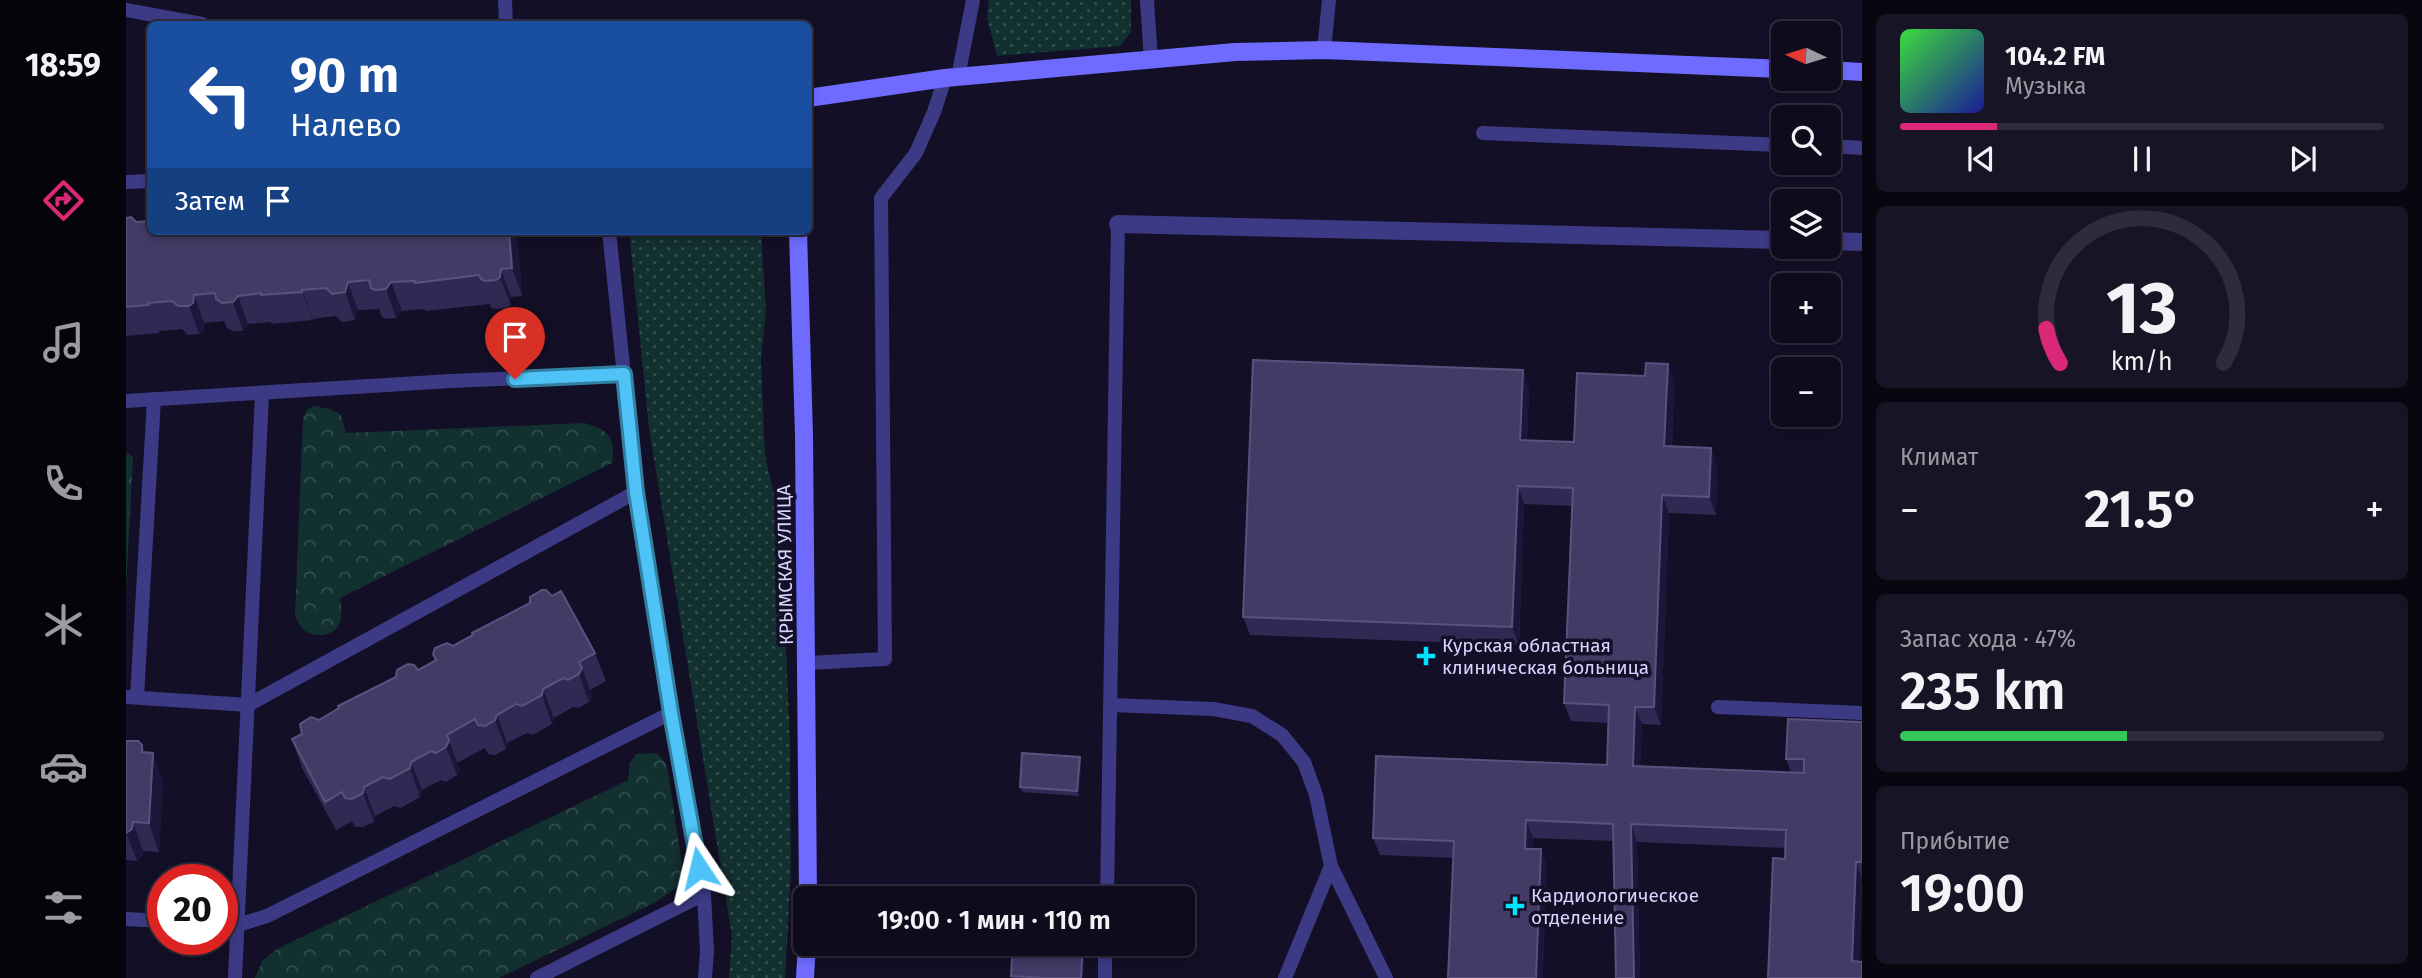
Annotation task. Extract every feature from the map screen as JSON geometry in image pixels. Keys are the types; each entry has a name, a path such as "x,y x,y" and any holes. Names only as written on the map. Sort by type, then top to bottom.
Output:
{"street":[{"path":"812,96 951,78 1235,52 1324,50 1771,69"},
{"path":"1841,71 1862,72"},
{"path":"1118,224 1771,240"},
{"name":"КРЫМСКАЯ УЛИЦА","path":"798,235 808,663 808,886"},
{"path":"1841,241 1862,242"},
{"path":"805,978 806,956"}],"lane":[{"path":"505,0 506,21"},
{"path":"808,663 885,659 881,198 916,153 951,78 973,0"},
{"path":"1147,0 1151,61"},
{"path":"1324,50 1329,0"},
{"path":"126,10 186,21"},
{"path":"1483,133 1771,145"},
{"path":"1841,147 1862,148"},
{"path":"126,182 147,181"},
{"path":"1107,886 1118,224"},
{"path":"609,235 636,492 671,713 704,894 707,952 705,978"},
{"path":"126,401 452,381 624,374"},
{"path":"262,394 238,925 267,916 671,713"},
{"path":"154,399 131,697 248,705 636,492"},
{"path":"1111,705 1213,709 1252,716 1282,734 1304,762 1316,795 1331,866 1386,978"},
{"path":"1718,707 1862,713"},
{"path":"1284,978 1331,866"},
{"path":"537,978 704,894"},
{"path":"126,919 147,920"},
{"path":"236,978 237,955"},
{"path":"1105,956 1105,978"}],"green space":[{"path":"989,0 1131,0 1131,32 1120,46 997,56 987,18"},
{"path":"629,235 761,235 766,311 761,359 765,454 781,528 790,742 791,871 785,978 729,978 732,936 649,428"},
{"path":"313,406 331,409 341,415 346,433 584,423 609,436 613,447 612,463 340,598 342,610 338,626 330,633 315,635 304,630 295,616 303,418"},
{"path":"126,452 133,457 126,590"},
{"path":"657,753 667,765 683,871 676,888 656,902 499,978 255,978 263,960 277,949 628,780 630,763 636,754"}],"building":[{"path":"131,217 136,222 147,221 147,235 509,235 512,268 501,269 500,277 496,280 485,281 479,275 415,283 391,282 386,289 375,290 371,288 369,280 348,282 345,292 332,294 326,288 302,292 261,293 238,296 233,302 222,303 216,299 215,293 194,295 193,303 189,306 178,306 172,301 126,307 126,218"},
{"path":"1253,360 1523,370 1520,440 1574,442 1577,373 1645,376 1646,363 1668,364 1664,446 1711,448 1709,497 1662,495 1654,707 1635,707 1633,766 1804,773 1804,759 1786,759 1788,719 1862,722 1862,862 1856,862 1852,961 1862,962 1862,978 1768,978 1773,858 1785,859 1786,830 1631,824 1634,978 1616,978 1613,824 1526,820 1525,849 1541,849 1536,978 1448,978 1454,841 1373,838 1376,756 1607,765 1609,705 1564,703 1573,488 1518,486 1512,627 1243,617"},
{"path":"542,590 552,596 561,591 595,653 579,662 582,668 579,674 568,680 563,678 543,689 542,695 522,706 516,704 485,726 478,725 475,719 447,735 449,741 446,747 436,753 431,751 411,762 410,768 390,779 383,777 364,787 363,793 352,799 345,798 342,792 325,802 292,739 302,734 300,724 311,717 319,720 339,708 338,706 396,677 397,670 408,664 414,665 418,670 436,660 433,654 435,648 447,643 453,646 530,603 530,597"},
{"path":"126,741 138,741 142,745 142,752 153,753 149,823 133,822 132,829 126,833"},
{"path":"1022,753 1080,757 1077,791 1020,787"},
{"path":"1012,956 1082,956 1081,978 1011,976"}],"place":[{"name":"Курская областная клиническая больница","path":"1426,656"},
{"name":"Кардиологическое отделение","path":"1515,906"}],"route":[{"path":"515,379 624,374 636,492 699,868"}]}
